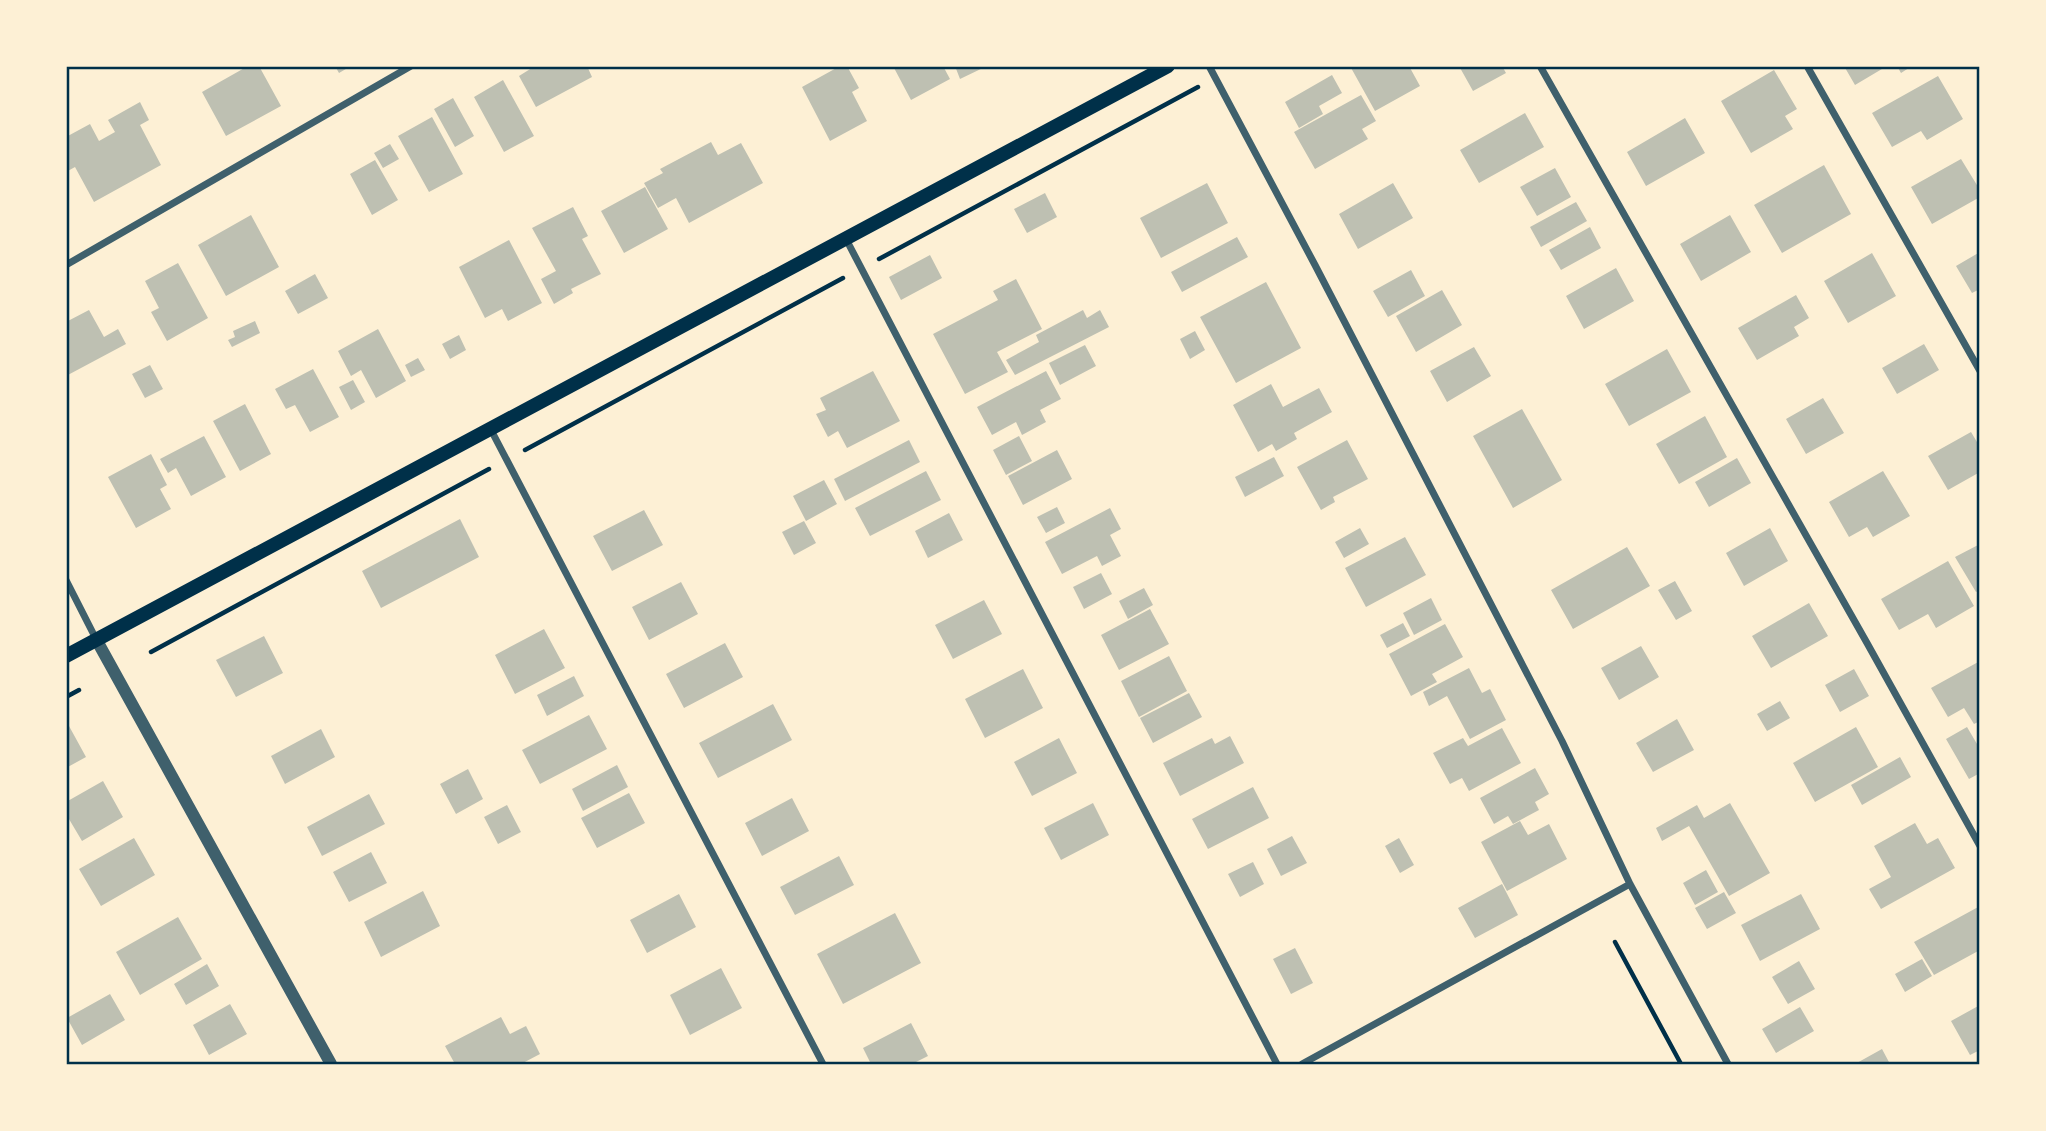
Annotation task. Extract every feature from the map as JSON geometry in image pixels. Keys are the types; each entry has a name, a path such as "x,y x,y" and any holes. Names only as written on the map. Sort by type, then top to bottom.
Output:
{"main road":[{"path":"66,656 1168,66"}],"street":[{"path":"66,265 411,66"},
{"path":"1209,66 1556,729 1630,884 1728,1065"},
{"path":"1540,66 1979,846"},
{"path":"1807,66 1979,371"},
{"path":"846,239 1277,1065"},
{"path":"490,428 823,1065"},
{"path":"66,580 331,1065"},
{"path":"1302,1065 1630,884"}],"path":[{"path":"151,652 1214,78"},
{"path":"66,697 79,690"},
{"path":"1615,942 1681,1065"}],"building":[{"path":"248,66 259,66 281,106 226,136 202,92"},
{"path":"335,66 351,66 339,73"},
{"path":"535,66 587,66 592,77 536,107 519,76"},
{"path":"840,66 847,66 859,88 852,92 867,121 830,141 802,87"},
{"path":"893,66 943,66 950,79 911,100"},
{"path":"955,66 987,66 960,79"},
{"path":"1350,66 1409,66 1420,86 1375,111"},
{"path":"1459,66 1502,66 1506,73 1473,91"},
{"path":"1844,66 1887,66 1855,85"},
{"path":"1897,66 1912,66 1901,73"},
{"path":"1774,70 1797,109 1785,116 1793,129 1751,153 1721,101"},
{"path":"1332,75 1342,93 1319,106 1323,114 1299,128 1285,102"},
{"path":"1938,76 1963,119 1927,140 1921,131 1892,147 1872,113"},
{"path":"503,80 534,136 504,152 474,97"},
{"path":"1361,95 1376,121 1362,129 1368,139 1315,169 1294,132"},
{"path":"453,98 474,136 455,147 434,109"},
{"path":"140,102 149,120 140,125 161,165 94,202 75,167 66,172 66,137 90,124 99,141 115,132 108,120"},
{"path":"1525,113 1544,147 1479,183 1460,150"},
{"path":"432,117 463,174 429,192 398,136"},
{"path":"1685,118 1705,153 1646,186 1627,152"},
{"path":"711,142 718,155 741,143 763,183 689,223 676,198 658,208 644,183 663,173 660,169"},
{"path":"390,144 399,159 383,168 374,153"},
{"path":"1961,159 1980,190 1980,197 1932,224 1911,187"},
{"path":"375,160 398,200 372,215 350,174"},
{"path":"1824,165 1851,214 1782,253 1754,205"},
{"path":"1555,168 1571,197 1537,216 1520,187"},
{"path":"1207,183 1228,223 1161,258 1140,218"},
{"path":"1393,183 1413,218 1358,249 1339,214"},
{"path":"645,187 668,229 624,253 601,211"},
{"path":"1045,193 1057,217 1027,233 1014,209"},
{"path":"1576,202 1587,221 1541,247 1530,227"},
{"path":"573,207 588,236 582,239 601,274 571,289 573,293 554,304 541,279 556,271 532,228"},
{"path":"251,215 279,267 226,296 198,245"},
{"path":"1730,215 1751,252 1701,281 1680,244"},
{"path":"1590,227 1601,248 1561,270 1549,250"},
{"path":"1237,237 1248,257 1182,292 1171,272"},
{"path":"509,240 542,303 508,321 502,309 485,318 459,267"},
{"path":"1980,252 1980,289 1972,293 1956,266"},
{"path":"1872,253 1896,296 1848,323 1824,281"},
{"path":"930,255 942,278 901,300 889,277"},
{"path":"178,263 208,318 167,341 151,312 159,308 145,281"},
{"path":"1616,268 1634,301 1584,329 1566,296"},
{"path":"1411,270 1425,296 1388,317 1373,291"},
{"path":"315,274 328,298 298,314 285,291"},
{"path":"1016,279 1042,329 997,352 1008,372 965,394 933,334 998,300 993,291"},
{"path":"1266,282 1301,348 1236,383 1200,317"},
{"path":"1442,290 1462,325 1416,352 1396,316"},
{"path":"1796,295 1809,318 1794,327 1799,336 1757,360 1738,328"},
{"path":"89,310 104,337 118,329 126,344 66,376 66,322"},
{"path":"1083,310 1087,318 1100,310 1109,327 1015,375 1006,360 1039,342 1036,335"},
{"path":"255,321 260,333 232,347 228,340 235,337 233,331"},
{"path":"378,329 406,381 376,398 361,370 351,376 338,351"},
{"path":"1195,331 1205,350 1190,359 1180,339"},
{"path":"459,335 466,350 450,359 442,344"},
{"path":"1924,344 1939,370 1897,394 1882,368"},
{"path":"1085,345 1096,366 1060,385 1049,363"},
{"path":"1474,347 1491,376 1447,402 1430,371"},
{"path":"1667,349 1691,392 1629,426 1605,384"},
{"path":"418,358 425,370 411,377 405,365"},
{"path":"150,365 163,389 145,398 132,374"},
{"path":"313,369 339,417 310,432 295,405 286,409 275,389"},
{"path":"873,371 900,421 847,448 838,431 828,437 816,414 826,410 820,398"},
{"path":"1046,371 1061,399 1040,410 1046,422 1022,435 1016,422 992,435 977,407"},
{"path":"353,380 365,402 351,410 339,387"},
{"path":"1271,384 1283,407 1319,388 1332,412 1294,433 1297,439 1276,451 1272,444 1258,452 1233,405"},
{"path":"1823,398 1844,433 1806,454 1786,419"},
{"path":"245,404 271,454 240,471 213,421"},
{"path":"1522,409 1562,480 1513,508 1473,436"},
{"path":"1705,416 1727,457 1679,484 1656,444"},
{"path":"1971,432 1980,447 1980,472 1948,490 1928,456"},
{"path":"204,436 226,477 191,496 176,468 168,473 160,459"},
{"path":"1019,436 1032,461 1006,475 993,450"},
{"path":"909,440 920,462 845,501 834,479"},
{"path":"1347,440 1368,479 1333,497 1335,502 1321,510 1297,467"},
{"path":"1057,450 1072,479 1023,505 1008,476"},
{"path":"151,454 167,485 160,489 171,509 136,528 108,477"},
{"path":"1274,457 1284,476 1245,497 1235,477"},
{"path":"1737,458 1751,483 1709,507 1695,482"},
{"path":"926,471 941,500 870,536 855,508"},
{"path":"1883,471 1910,516 1873,537 1867,527 1849,537 1829,502"},
{"path":"824,480 837,504 806,521 793,496"},
{"path":"1057,507 1065,523 1046,533 1037,517"},
{"path":"1110,508 1121,529 1110,535 1121,556 1102,566 1097,556 1062,574 1045,542"},
{"path":"644,510 663,545 612,571 593,536"},
{"path":"949,513 963,540 928,558 915,531"},
{"path":"460,519 479,557 381,608 362,571"},
{"path":"804,521 816,543 794,555 782,532"},
{"path":"1360,528 1369,544 1344,558 1335,542"},
{"path":"1770,528 1788,561 1744,586 1726,553"},
{"path":"1405,537 1426,575 1366,607 1345,568"},
{"path":"1980,544 1980,590 1976,592 1955,557"},
{"path":"1627,547 1650,586 1573,629 1551,590"},
{"path":"1948,561 1974,606 1936,628 1928,614 1899,630 1881,599"},
{"path":"1101,573 1112,594 1084,609 1073,587"},
{"path":"1675,581 1692,611 1676,620 1658,590"},
{"path":"681,582 698,614 649,640 632,607"},
{"path":"1144,588 1153,605 1128,619 1119,601"},
{"path":"1431,598 1442,620 1414,635 1403,613"},
{"path":"984,600 1002,634 953,659 935,625"},
{"path":"1809,603 1828,636 1771,668 1752,636"},
{"path":"1150,609 1169,644 1119,670 1101,635"},
{"path":"1403,623 1410,636 1387,648 1380,635"},
{"path":"1445,624 1463,657 1432,674 1437,682 1411,696 1389,654"},
{"path":"544,629 565,668 515,694 495,655"},
{"path":"264,636 283,673 236,697 216,660"},
{"path":"725,643 743,677 684,708 666,674"},
{"path":"1641,646 1659,677 1619,700 1601,668"},
{"path":"1169,656 1187,691 1139,717 1121,681"},
{"path":"1980,661 1980,721 1974,724 1964,708 1948,717 1931,688"},
{"path":"1469,668 1482,693 1490,689 1506,720 1470,739 1447,696 1429,706 1423,692"},
{"path":"1023,669 1043,708 985,738 965,699"},
{"path":"1854,669 1869,696 1840,712 1825,685"},
{"path":"574,676 584,696 547,716 537,695"},
{"path":"1189,693 1202,717 1153,743 1140,718"},
{"path":"1780,701 1790,718 1767,731 1757,714"},
{"path":"773,704 792,740 718,778 699,743"},
{"path":"589,715 607,749 540,784 522,750"},
{"path":"1677,719 1694,750 1653,772 1636,743"},
{"path":"69,726 86,757 66,768 66,727"},
{"path":"1856,727 1878,767 1815,802 1793,763"},
{"path":"1967,727 1980,749 1980,773 1969,779 1946,739"},
{"path":"1502,728 1521,763 1469,791 1462,778 1450,784 1433,753 1463,738 1468,746"},
{"path":"321,729 335,757 285,784 271,756"},
{"path":"1230,736 1244,763 1180,796 1163,763 1212,738 1215,744"},
{"path":"1059,738 1077,773 1032,796 1014,762"},
{"path":"1900,757 1911,777 1862,805 1851,785"},
{"path":"617,765 628,787 583,811 572,789"},
{"path":"1535,768 1549,794 1535,802 1539,810 1513,824 1508,816 1494,824 1480,798"},
{"path":"468,769 483,799 456,814 440,784"},
{"path":"103,781 123,817 82,841 66,814 66,802"},
{"path":"1253,787 1269,818 1208,849 1192,819"},
{"path":"629,793 645,823 597,848 581,818"},
{"path":"369,794 385,824 322,856 307,827"},
{"path":"792,798 809,831 762,856 745,823"},
{"path":"1093,803 1109,835 1061,860 1044,828"},
{"path":"1730,803 1770,873 1729,896 1689,826 1662,841 1656,828 1697,805 1704,818"},
{"path":"507,805 521,832 498,844 484,817"},
{"path":"1520,821 1528,835 1549,824 1567,859 1507,891 1481,842"},
{"path":"1915,823 1927,844 1938,838 1955,868 1881,909 1869,889 1891,877 1874,846"},
{"path":"1292,836 1307,863 1281,876 1267,849"},
{"path":"134,838 155,875 101,906 79,869"},
{"path":"1399,838 1414,865 1400,873 1385,846"},
{"path":"371,852 387,883 349,902 333,872"},
{"path":"839,856 854,885 795,915 780,887"},
{"path":"1253,862 1264,884 1240,897 1228,874"},
{"path":"1706,870 1718,892 1695,905 1683,883"},
{"path":"1502,884 1518,915 1475,938 1458,908"},
{"path":"423,891 440,926 381,957 364,922"},
{"path":"1724,892 1736,913 1707,929 1695,908"},
{"path":"679,894 696,927 647,953 630,920"},
{"path":"1801,894 1820,929 1760,961 1741,925"},
{"path":"1980,906 1980,950 1934,975 1914,942"},
{"path":"895,913 921,963 843,1004 817,954"},
{"path":"178,917 202,959 140,995 116,952"},
{"path":"1295,948 1313,983 1291,994 1273,959"},
{"path":"1922,959 1932,976 1905,992 1895,974"},
{"path":"1799,961 1815,989 1788,1004 1772,977"},
{"path":"207,964 219,986 186,1005 174,984"},
{"path":"721,968 742,1008 690,1035 670,995"},
{"path":"110,994 125,1020 82,1045 67,1018"},
{"path":"230,1004 247,1034 209,1055 193,1025"},
{"path":"1980,1005 1980,1050 1970,1055 1951,1021"},
{"path":"1800,1007 1814,1031 1776,1053 1762,1029"},
{"path":"501,1017 510,1034 526,1026 540,1054 521,1064 455,1064 445,1046"},
{"path":"911,1023 928,1056 912,1064 871,1064 863,1048"},
{"path":"1882,1049 1890,1064 1855,1064"}]}
